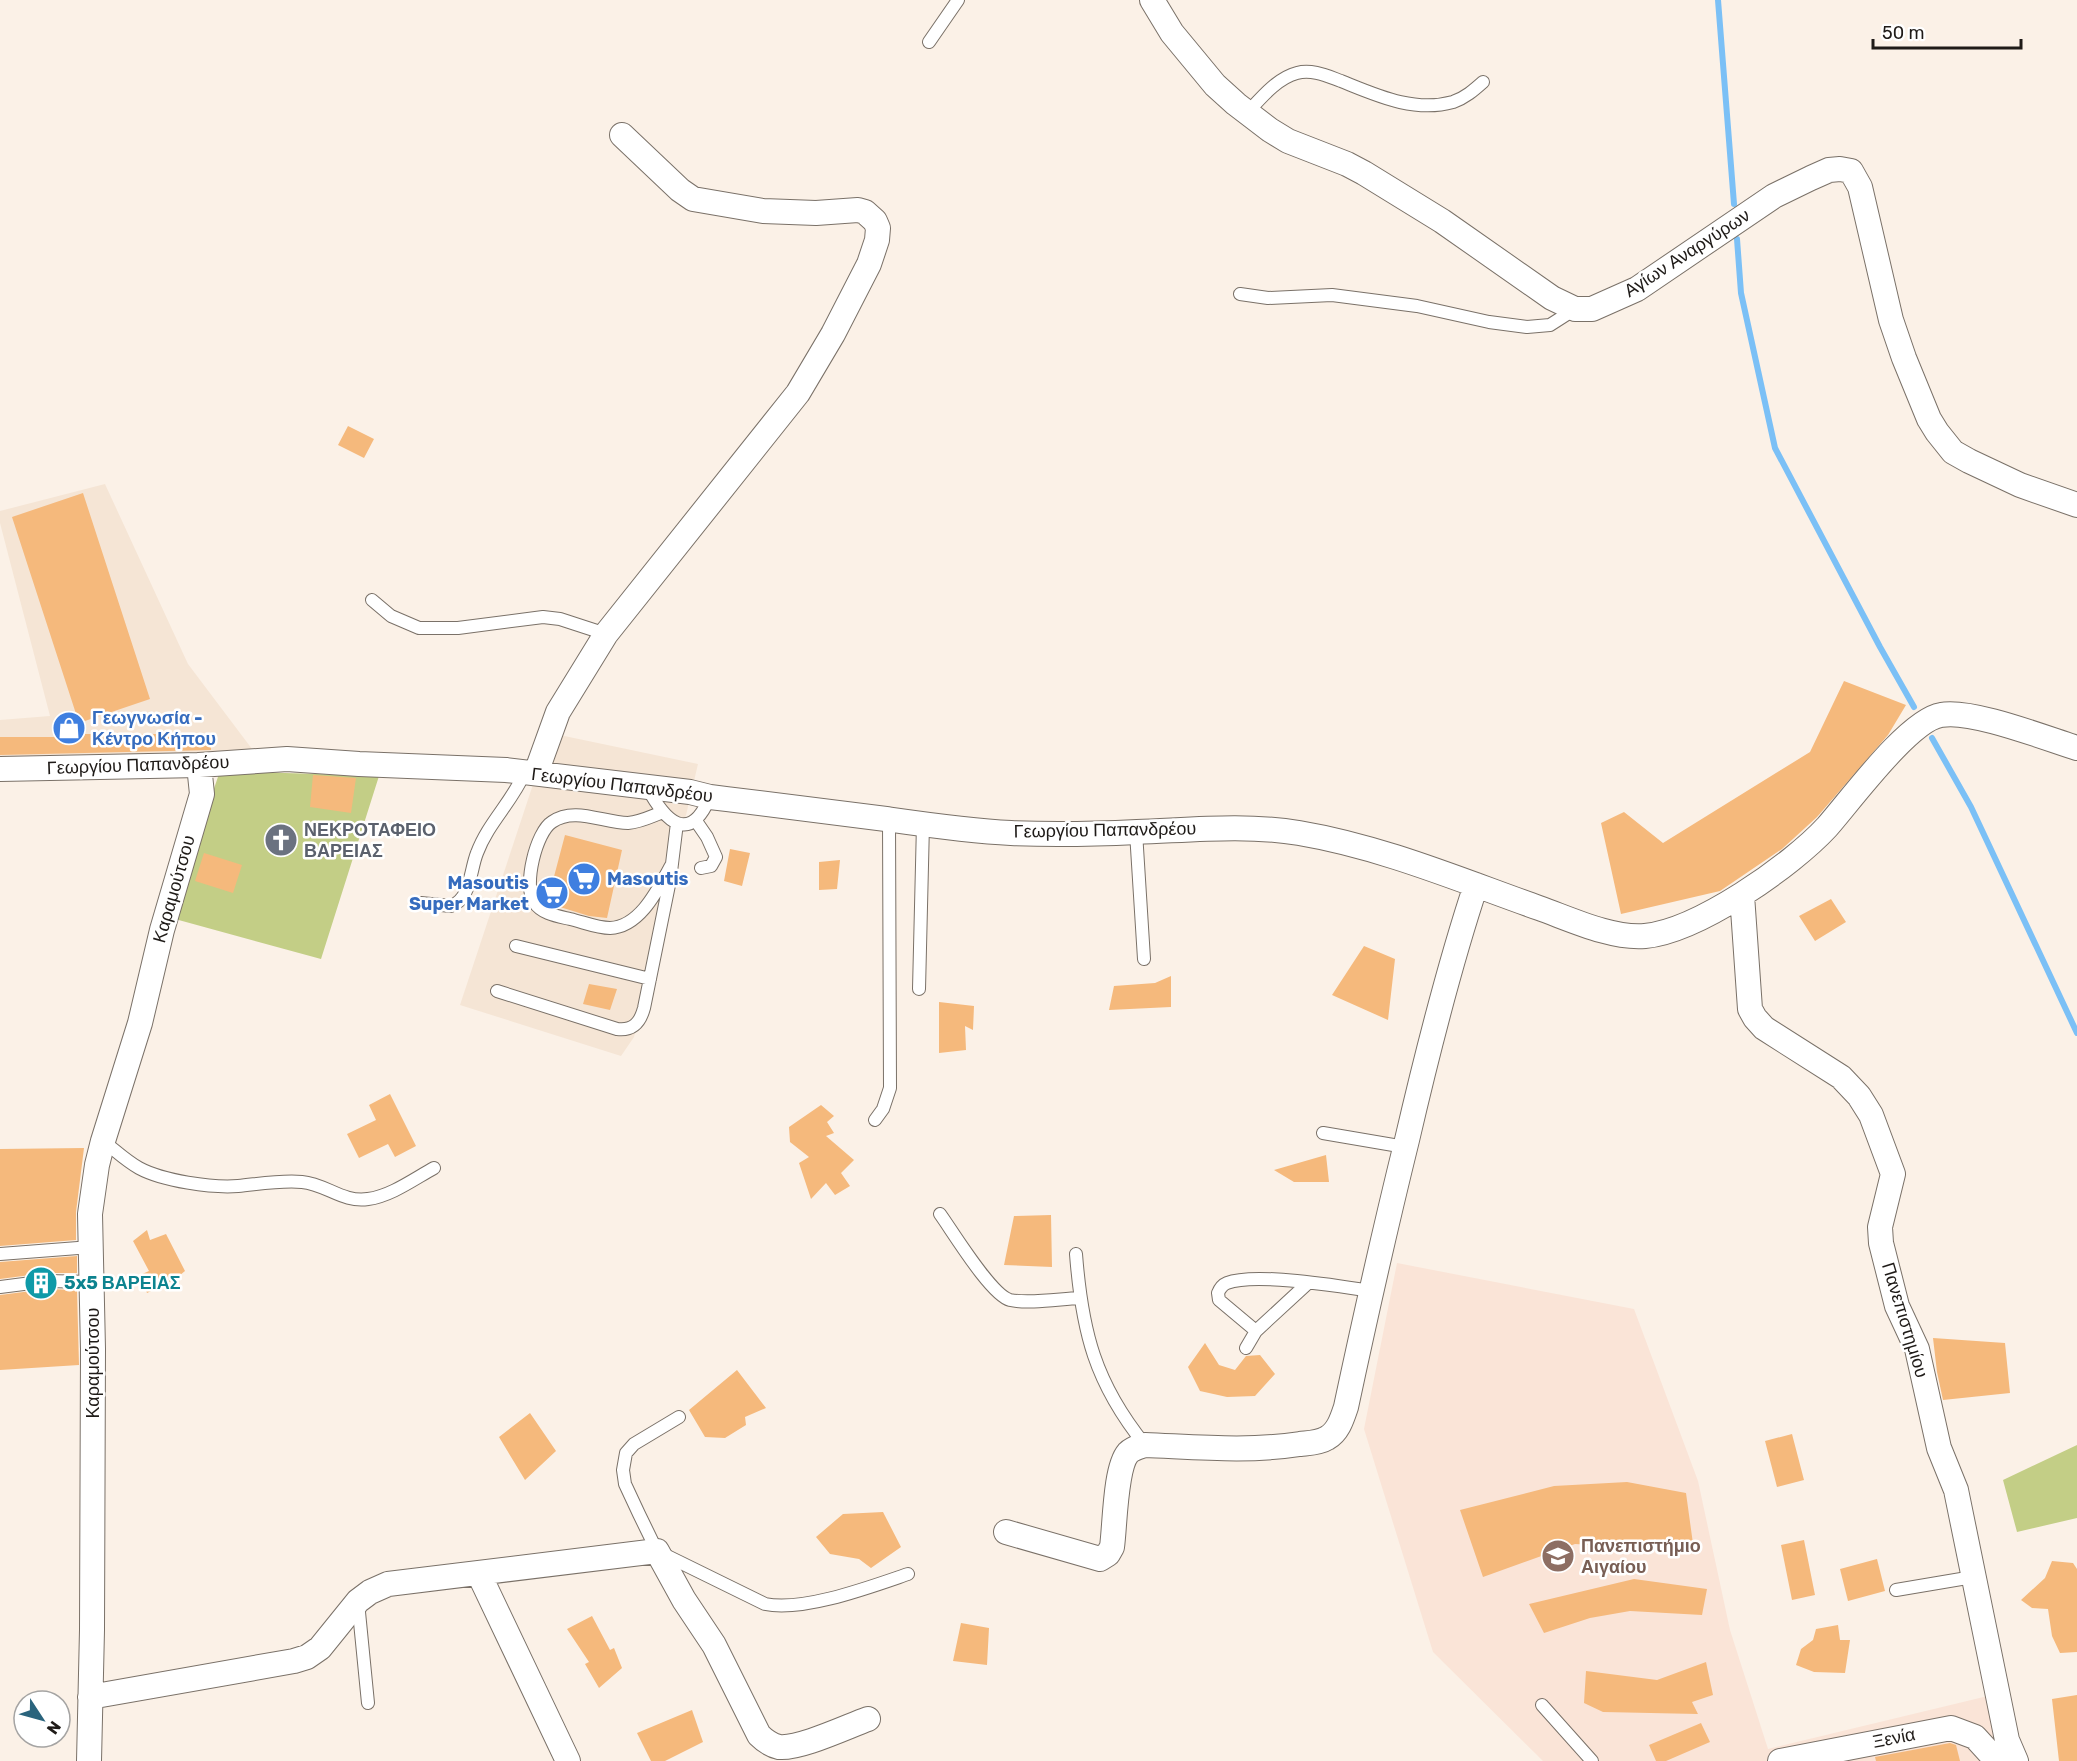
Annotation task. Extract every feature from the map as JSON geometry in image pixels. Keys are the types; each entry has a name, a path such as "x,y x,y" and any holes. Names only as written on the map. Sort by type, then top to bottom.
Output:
{"street":[{"path":"1152,0 1172,33 1201,69 1215,85 1247,113 1288,141 1364,172 1442,221 1552,298 1575,309"},
{"path":"530,773 558,712 606,634 798,393 833,334 869,264 877,240 878,228 870,215 858,210 816,213 763,211 693,199 680,190 622,135"},
{"name":"Αγίων Αναργύρων","path":"1575,309 1592,309 1637,289 1774,196 1829,170 1846,169 1855,175 1860,187 1891,320 1929,419 1937,432 1953,452 1970,461 2020,485 2077,505"},
{"name":"Γεωργίου Παπανδρέου","path":"0,770 199,765 287,759 530,773 889,820 1011,833 1075,834 1205,828 1275,829 1338,841 1396,857 1603,930 1630,937 1649,936 1699,918 1742,895 1783,866 1823,831 1899,743 1930,718 1942,714 1969,716 2077,748"},
{"name":"Καραμούτσου","path":"89,1761 93,1526 90,1214 103,1141 137,1034 162,930 202,794 199,765"},
{"path":"1006,1532 1095,1558 1103,1558 1112,1547 1119,1478 1125,1458 1135,1448 1145,1445 1279,1448 1326,1439 1340,1424 1346,1407 1405,1147 1454,952 1476,885"},
{"name":"Πανεπιστημίου","path":"1742,895 1750,1009 1764,1028 1841,1077 1859,1096 1870,1115 1893,1174 1880,1227 1881,1243 1897,1306 1917,1349 1939,1448 1956,1490 2007,1740 2016,1761"},
{"path":"90,1697 200,1679 307,1657 320,1648 358,1601 370,1592 388,1584 657,1551 684,1600 714,1645 759,1735 764,1740 779,1747 794,1746 868,1719"},
{"path":"480,1574 568,1761"},
{"name":"Ξενία","path":"1780,1761 1951,1728 1976,1737 1997,1761"}],"lane":[{"path":"929,42 957,0"},
{"path":"1247,113 1285,78 1297,73 1323,74 1403,104 1436,105 1453,102 1468,95 1484,82"},
{"path":"1240,294 1268,298 1332,295 1417,306 1489,322 1527,327 1550,325 1575,309"},
{"path":"372,600 391,616 419,628 458,628 543,617 606,634"},
{"path":"421,903 451,906 463,897 480,843 495,818 530,773"},
{"path":"647,787 663,812 677,823 684,824 696,821 703,813 711,796"},
{"path":"663,812 635,822 625,823 573,815 551,822 538,839 529,885 534,902 546,913 603,927 616,927 636,916 653,895 672,864"},
{"path":"875,1120 883,1109 890,1088 889,820"},
{"path":"696,821 707,837 716,857 711,866 702,868"},
{"path":"497,991 617,1029 626,1030 637,1024 641,1018 650,979 672,864 677,823"},
{"path":"919,988 923,824"},
{"path":"1136,832 1144,959"},
{"path":"516,946 650,979"},
{"path":"1323,1133 1405,1147"},
{"path":"103,1141 141,1170 171,1180 234,1186 301,1182 358,1200 371,1199 434,1168"},
{"path":"940,1214 988,1283 1003,1297 1022,1301 1079,1298"},
{"path":"0,1254 91,1247"},
{"path":"1076,1254 1079,1298 1093,1358 1106,1388 1129,1425 1145,1445"},
{"path":"1256,1331 1220,1300 1218,1293 1221,1286 1244,1280 1308,1283 1371,1291"},
{"path":"0,1287 47,1281 92,1282"},
{"path":"1246,1348 1256,1331 1308,1283"},
{"path":"679,1417 634,1444 626,1453 623,1463 626,1484 657,1551 765,1604 777,1607 852,1592 908,1574"},
{"path":"1896,1590 1973,1577"},
{"path":"358,1601 368,1703"},
{"path":"1542,1705 1592,1761"}],"shaded area":[{"path":"105,484 188,664 258,757 0,764 0,720 50,716 0,523 0,511"},
{"path":"550,733 698,764 634,1037 621,1056 460,1005"},
{"name":"Πανεπιστήμιο Αιγαίου","path":"1397,1263 1634,1309 1698,1481 1730,1630 1768,1749 1992,1695 2010,1761 1543,1761 1433,1652 1364,1429"}],"green space":[{"path":"220,771 379,776 321,959 175,919 198,835"},
{"path":"2077,1445 2077,1518 2017,1532 2003,1480"}],"building":[{"path":"348,426 374,439 364,458 338,445"},
{"path":"83,493 150,699 79,723 12,517"},
{"path":"1844,681 1906,705 1888,735 1817,817 1782,849 1720,891 1621,914 1601,823 1624,812 1663,843 1810,752"},
{"path":"83,734 211,734 211,750 0,755 0,737 84,737"},
{"path":"313,775 356,778 351,813 310,807"},
{"name":"Masoutis","path":"565,835 622,850 607,918 589,916 547,903"},
{"path":"730,849 750,853 742,886 724,881"},
{"path":"204,853 242,865 233,893 195,881"},
{"path":"840,860 837,889 819,890 819,862"},
{"path":"1831,899 1846,922 1815,941 1799,916"},
{"path":"1364,946 1395,959 1388,1020 1332,995"},
{"path":"1171,976 1171,1007 1109,1010 1114,986 1155,983"},
{"path":"589,984 617,989 610,1010 583,1004"},
{"path":"939,1002 974,1006 973,1030 965,1026 966,1050 939,1053"},
{"path":"390,1094 416,1146 395,1157 388,1144 359,1158 347,1134 376,1120 369,1105"},
{"path":"821,1105 834,1116 827,1122 834,1133 826,1136 854,1160 841,1173 850,1186 835,1195 826,1183 811,1199 799,1163 809,1157 790,1142 789,1127"},
{"path":"84,1148 76,1212 76,1240 0,1246 0,1149"},
{"path":"1326,1155 1329,1182 1294,1182 1274,1170"},
{"path":"1051,1215 1052,1267 1004,1265 1014,1216"},
{"path":"147,1230 150,1240 166,1234 185,1271 174,1280 147,1293 140,1275 149,1271 133,1241"},
{"path":"77,1256 77,1273 46,1273 0,1279 0,1262"},
{"path":"47,1289 77,1290 79,1365 0,1370 0,1295"},
{"path":"1933,1338 2005,1343 2010,1393 1943,1400"},
{"path":"1205,1343 1219,1365 1235,1370 1246,1356 1260,1355 1275,1374 1255,1396 1227,1397 1200,1391 1188,1367"},
{"path":"737,1370 766,1408 745,1417 746,1425 725,1438 705,1437 689,1410"},
{"path":"530,1413 556,1451 525,1480 499,1437"},
{"path":"1792,1434 1804,1480 1777,1487 1765,1441"},
{"path":"1627,1482 1686,1493 1694,1551 1575,1544 1483,1577 1460,1510 1554,1486"},
{"path":"883,1512 901,1547 871,1568 859,1559 830,1554 816,1537 843,1514"},
{"path":"1804,1540 1815,1595 1792,1600 1781,1545"},
{"path":"1877,1559 1885,1591 1848,1601 1840,1569"},
{"path":"2052,1561 2073,1563 2077,1569 2077,1652 2060,1653 2052,1636 2048,1609 2032,1608 2021,1600 2045,1578"},
{"path":"1634,1579 1707,1589 1702,1615 1630,1611 1590,1618 1544,1633 1529,1604"},
{"path":"592,1616 610,1650 614,1648 622,1668 599,1688 585,1664 589,1662 567,1629"},
{"path":"961,1623 989,1628 987,1665 953,1661"},
{"path":"1838,1625 1840,1640 1850,1640 1845,1673 1814,1672 1796,1665 1801,1649 1813,1640 1816,1629"},
{"path":"1706,1662 1713,1695 1692,1702 1698,1714 1603,1712 1584,1703 1586,1671 1657,1680"},
{"path":"2077,1695 2077,1761 2059,1761 2052,1699"},
{"path":"692,1710 703,1742 665,1761 651,1761 637,1733"},
{"path":"1701,1723 1710,1742 1666,1761 1656,1761 1649,1745"},
{"path":"1950,1743 1956,1745 1960,1761 1876,1761 1875,1757"}],"waterway":[{"path":"1718,0 1734,204"},
{"path":"1737,239 1741,293 1775,448 1914,707"},
{"path":"1932,738 1971,807 2077,1033"}],"place":[{"name":"Γεωγνωσία - Κέντρο Κήπου","path":"69,728"},
{"name":"ΝΕΚΡΟΤΑΦΕΙΟ ΒΑΡΕΙΑΣ","path":"281,840"},
{"name":"Masoutis","path":"584,879"},
{"name":"Masoutis Super Market","path":"552,893"},
{"name":"5x5 ΒΑΡΕΙΑΣ","path":"41,1283"},
{"name":"Πανεπιστήμιο Αιγαίου","path":"1558,1556"}]}
